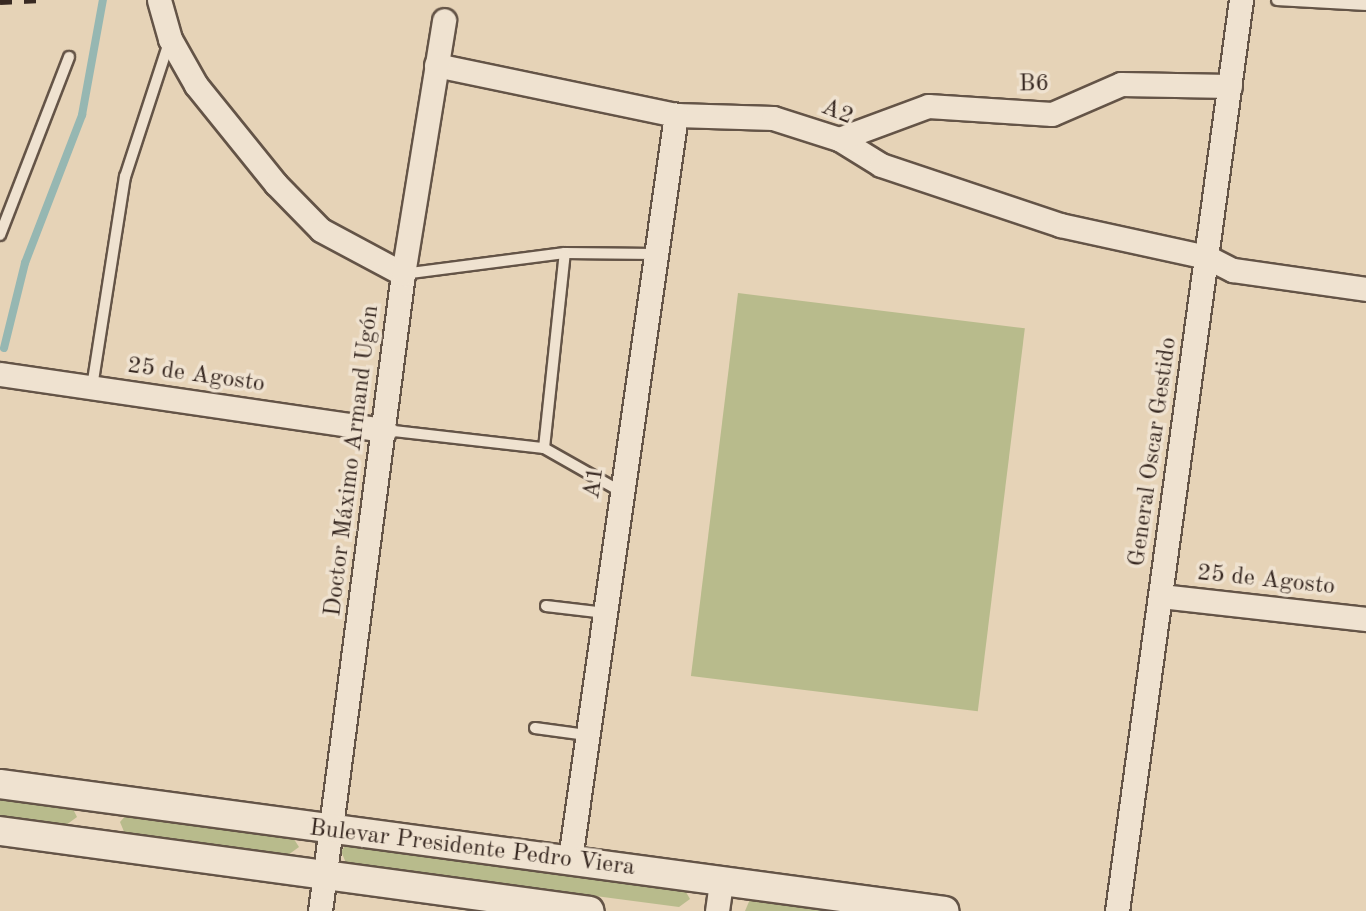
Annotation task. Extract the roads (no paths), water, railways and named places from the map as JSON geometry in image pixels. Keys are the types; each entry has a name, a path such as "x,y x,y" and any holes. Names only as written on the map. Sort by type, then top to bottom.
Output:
{"street":[{"path":"159,0 170,40 232,133 321,230 403,274"},
{"name":"General Oscar Gestido","path":"1117,911 1241,0"},
{"name":"Doctor Máximo Armand Ugón","path":"320,911 385,430 403,274 444,19"},
{"name":"A2","path":"436,65 676,115 773,118 839,139 881,165 1060,225 1207,257 1233,270 1366,289"},
{"name":"B6","path":"839,139 928,106 1052,114 1121,84 1230,86"},
{"name":"A1","path":"570,859 676,115"},
{"name":"25 de Agosto","path":"0,374 385,430"},
{"name":"25 de Agosto","path":"1161,596 1366,619"},
{"name":"Bulevar Presidente Pedro Viera","path":"0,785 331,832 570,859 945,911"},
{"name":"Bulevar Presidente Pedro Viera","path":"0,831 590,911"},
{"path":"717,911 721,882"}],"lane":[{"path":"1277,0 1366,5"},
{"path":"92,387 125,177 170,40"},
{"path":"0,235 69,57"},
{"path":"544,448 565,253"},
{"path":"403,274 565,253 655,254"},
{"path":"385,430 544,448 621,491"},
{"path":"546,606 606,613"},
{"path":"535,727 587,735"}],"waterway":[{"path":"4,348 25,263 82,115 103,0"}],"railway":[{"path":"0,2 42,0"}]}
